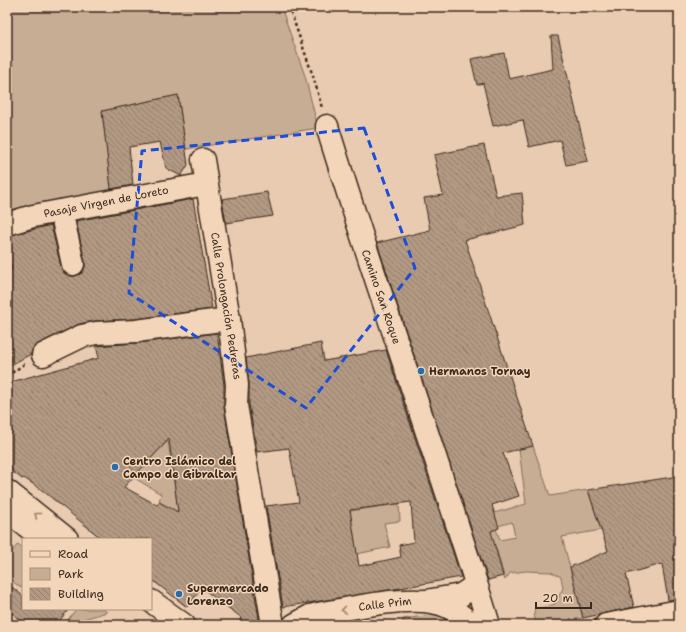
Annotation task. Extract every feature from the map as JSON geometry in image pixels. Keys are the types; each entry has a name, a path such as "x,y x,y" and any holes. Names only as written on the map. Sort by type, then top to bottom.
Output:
{"street":[{"name":"Camino San Roque","path":"327,126 363,244 419,405 489,625"},
{"name":"Calle Prolongación Pedreras","path":"203,160 229,319 237,385 236,405 282,622"},
{"name":"Pasaje Virgen de Loreto","path":"7,224 61,211 206,184"},
{"path":"61,211 73,264"},
{"path":"43,355 82,336 96,333 136,331 229,319"},
{"path":"7,490 66,538"},
{"path":"7,511 43,538"},
{"path":"426,601 462,595 476,585"},
{"name":"Calle Prim","path":"282,622 323,613 406,601 426,601 448,607 473,625"},
{"path":"152,603 170,623"},
{"path":"139,610 170,623"},
{"path":"606,625 679,611"},
{"path":"674,625 679,623"}],"path":[{"path":"289,7 314,79 327,126"}],"highlighted area":[{"path":"364,128 415,268 306,408 129,293 142,151"}],"green space":[{"path":"7,7 281,7 305,76 318,128 186,149 178,95 102,111 112,193 7,215"},
{"path":"168,441 181,531 163,504 159,502 161,494 133,477"},
{"path":"533,446 550,496 588,490 601,530 562,537 583,618 540,625 537,625 534,610 535,608 555,604 563,588 561,577 551,572 526,571 510,573 505,580 496,548 478,551 473,537 496,529 500,540 515,537 512,522 498,526 494,513 526,504 519,449"},
{"path":"399,504 400,521 384,523 390,547 357,554 350,511"},
{"path":"18,544 22,547 21,588 7,577 7,558"},
{"path":"75,610 104,610 107,612 64,625"},
{"path":"439,614 444,618 444,625 403,625 403,619"}],"building":[{"path":"551,36 558,36 588,161 566,165 560,140 529,147 523,120 493,126 483,83 477,85 471,59 504,53 509,79 553,69"},
{"path":"178,95 188,165 181,176 166,168 160,142 129,147 133,185 111,189 102,111"},
{"path":"484,145 496,196 522,193 525,225 465,240 533,446 503,453 519,496 492,505 499,528 491,531 503,576 488,580 377,243 430,230 424,198 443,195 434,155"},
{"path":"267,192 273,216 226,223 222,199"},
{"path":"193,199 212,309 135,319 95,321 79,324 38,344 33,348 31,354 7,367 7,271 12,269 7,249 7,236 51,225 61,267 64,273 70,276 75,276 82,273 85,267 76,221"},
{"path":"217,333 224,385 224,407 259,619 258,625 236,625 242,618 202,588 187,607 152,580 152,538 101,538 42,490 24,478 22,479 7,467 7,383 99,358 96,346 138,343","holes":["169,439 178,512 159,502 157,505 124,487"]},
{"path":"321,343 324,361 386,350 461,577 283,607 266,506 299,502 289,448 257,452 249,404 249,384 246,358","holes":["411,502 414,542 399,545 401,557 359,566 350,510"]},
{"path":"679,476 679,599 668,600 662,564 626,574 634,607 583,618 570,567 608,551 588,490"},
{"path":"7,583 22,595 22,610 68,610 56,625 27,625 7,609"}],"place":[{"name":"Hermanos Tornay","path":"421,371"},
{"name":"Centro Islámico del Campo de Gibraltar","path":"115,467"},
{"name":"Supermercado Lorenzo","path":"179,594"}]}
